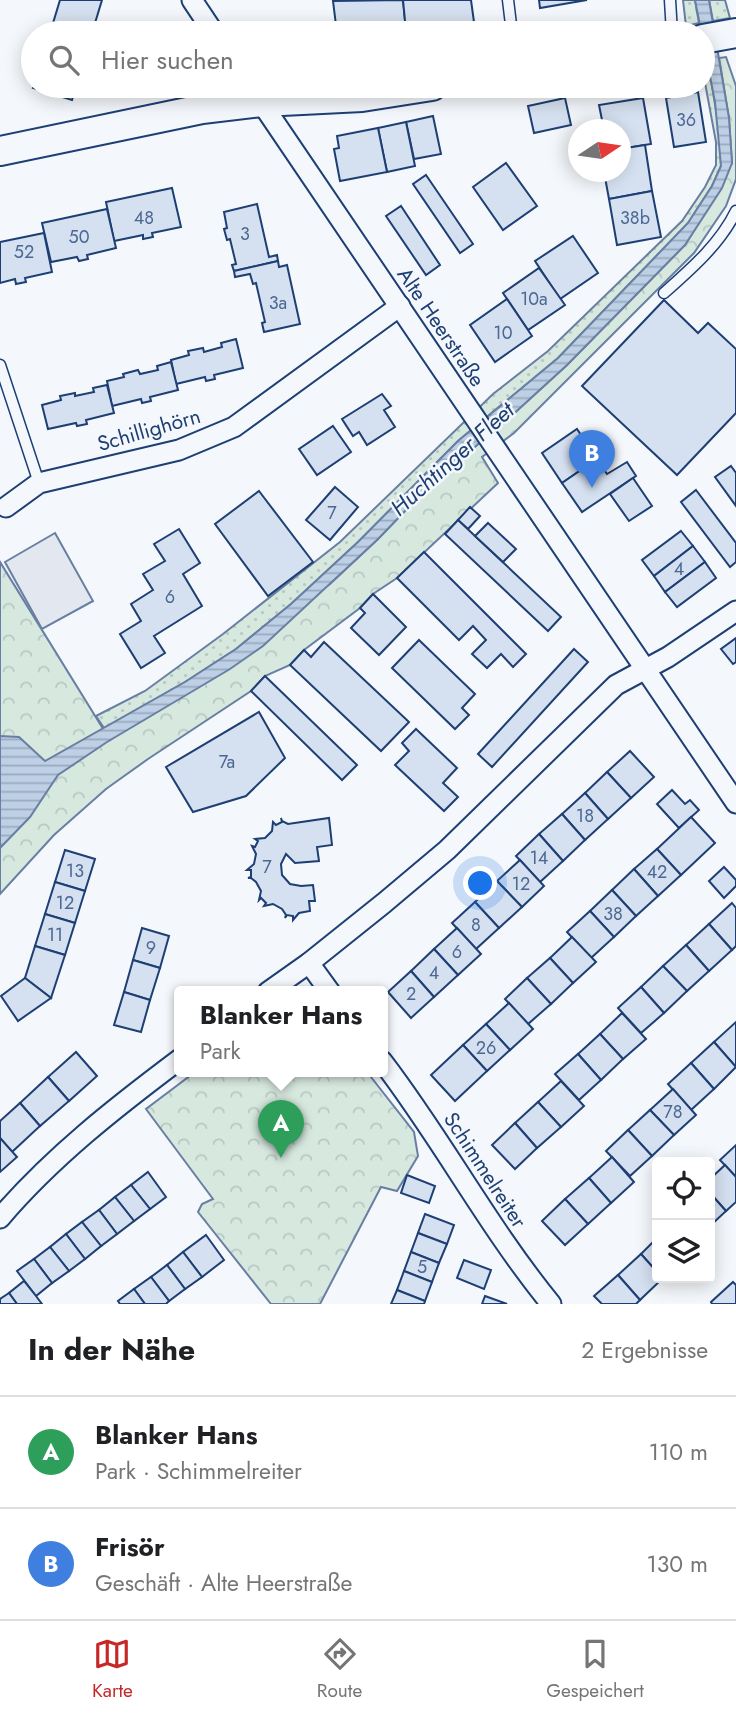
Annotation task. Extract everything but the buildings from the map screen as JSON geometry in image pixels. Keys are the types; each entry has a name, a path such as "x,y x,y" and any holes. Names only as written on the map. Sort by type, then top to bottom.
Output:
{"street":[{"path":"191,0 206,21"},
{"path":"0,151 190,112 241,98"},
{"name":"Alte Heerstraße","path":"259,98 736,803"},
{"name":"Schillighörn","path":"6,507 39,484 179,450 234,427 400,306"},
{"path":"276,986 309,963 447,850 616,685 668,657 736,611"},
{"path":"309,963 326,986"},
{"path":"0,1218 118,1105 174,1063"},
{"name":"Schimmelreiter","path":"388,1068 441,1144 486,1216 551,1304"}],"lane":[{"path":"508,0 511,21"},
{"path":"670,0 671,21"},
{"path":"664,293 699,261 731,222 736,211"},
{"path":"0,365 39,484"}],"green space":[{"path":"683,0 695,0 699,21 685,21"},
{"path":"709,0 725,0 730,18 713,21"},
{"path":"726,57 736,86 736,179 726,206 694,253 514,433 482,457 498,483 397,578 304,650 290,665 265,676 251,691 106,789 54,835 0,894 0,562 110,740 330,584 432,483 567,365 685,245 732,163 729,118 719,58"},
{"path":"708,98 714,98 721,166 712,186 688,223 558,358 458,441 358,542 291,604 236,649 185,682 104,728 96,716 145,691 340,542 493,394 548,351 682,221 716,165 716,142"},
{"path":"188,1077 371,1077 414,1132 418,1156 397,1191 381,1187 320,1304 271,1304 198,1212 202,1204 213,1199 146,1109"}],"shaded area":[{"path":"55,533 93,601 42,629 5,562"}],"water":[{"path":"695,0 709,0 713,21 699,21"},
{"name":"Huchtinger Fleet","path":"715,35 729,118 732,163 722,188 685,245 567,365 432,483 378,539 263,646 58,775 30,817 0,848 0,736 19,737 45,761 185,682 236,649 291,604 358,542 458,441 558,358 688,223 712,186 721,166 715,102"}],"place":[{"name":"Frisör","path":"592,488"},
{"name":"Blanker Hans","path":"281,1158"}]}
